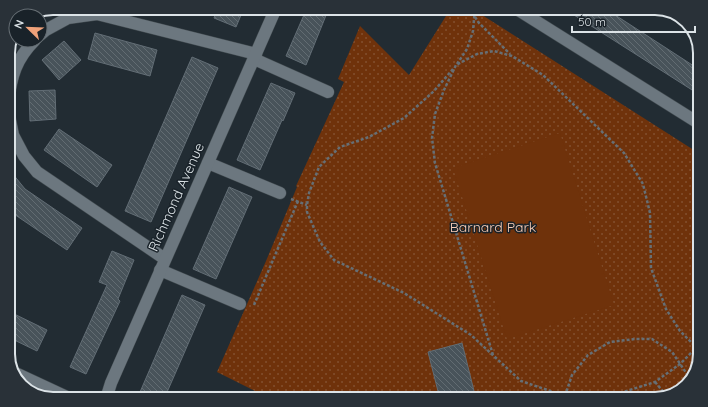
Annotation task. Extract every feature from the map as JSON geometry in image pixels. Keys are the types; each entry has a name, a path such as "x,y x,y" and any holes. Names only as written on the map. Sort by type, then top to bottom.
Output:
{"street":[{"path":"48,29 68,18 90,15"},
{"path":"101,15 255,56 328,92"},
{"name":"Richmond Avenue","path":"108,392 273,15"},
{"path":"526,15 693,120"},
{"path":"15,68 28,48"},
{"path":"15,139 24,156 38,172 163,264 240,304"},
{"path":"208,163 280,194"},
{"path":"23,376 56,392"}],"path":[{"path":"475,17 479,24 512,56 543,75 624,153 643,184 650,213 651,268 666,309 680,331 693,345"},
{"path":"475,17 467,49 456,65 434,90 404,118 369,137 340,147 319,167 309,193 307,212 320,242 334,260 404,293 471,335 521,381 553,392"},
{"path":"493,355 435,163 432,138 435,114 456,65 478,54 494,51 512,56"},
{"path":"240,304 252,310 298,202"},
{"path":"566,392 572,375 588,355 610,342 635,339 652,339 672,352 687,374"},
{"path":"624,392 656,382 680,364 693,351"},
{"path":"656,382 663,391"}],"green space":[{"name":"Barnard Park","path":"447,15 482,15 693,150 693,359 688,373 682,381 670,389 660,392 257,392 217,372 266,261 297,187 296,186 344,82 338,79 360,26 409,75"},
{"path":"560,133 614,305 507,339 453,168"}],"building":[{"path":"215,15 241,15 236,27 214,18"},
{"path":"304,15 326,15 306,65 286,56"},
{"path":"574,15 615,15 693,65 693,91"},
{"path":"95,33 157,50 150,76 88,59"},
{"path":"64,41 81,60 59,80 42,60"},
{"path":"192,57 218,68 151,222 125,211"},
{"path":"271,83 295,93 260,170 237,160"},
{"path":"55,90 56,119 30,121 29,91"},
{"path":"59,129 112,165 97,187 44,150"},
{"path":"15,177 25,189 82,228 67,250 15,215"},
{"path":"229,187 252,197 216,279 193,269"},
{"path":"112,251 134,260 118,299 120,301 86,374 70,367 107,285 99,282"},
{"path":"182,295 205,305 167,392 140,392"},
{"path":"15,314 47,330 37,351 15,340"},
{"path":"462,343 474,392 438,392 428,352"}]}
